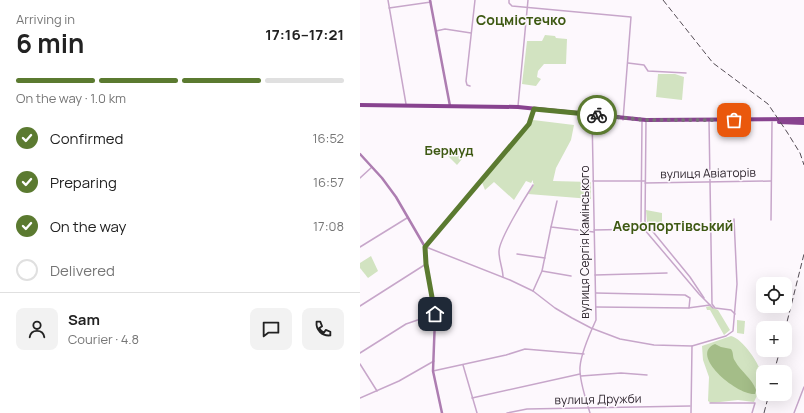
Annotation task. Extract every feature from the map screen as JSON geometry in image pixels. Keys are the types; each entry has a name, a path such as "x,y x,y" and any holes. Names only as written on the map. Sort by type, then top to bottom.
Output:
{"highway":[{"path":"360,105 518,108 644,121 804,123"},
{"path":"709,121 804,119"}],"main road":[{"path":"430,1 450,106"},
{"path":"425,247 529,124 534,110"},
{"path":"360,154 383,179 409,217 425,247 426,264 435,314 433,371 442,413"}],"street":[{"path":"388,0 406,97 406,106"},
{"path":"470,86 467,85 466,81 474,0"},
{"path":"509,0 509,3 512,6 632,17 623,119"},
{"path":"518,108 528,0"},
{"path":"389,8 430,1"},
{"path":"436,31 445,29 471,33"},
{"path":"628,63 644,65 648,71 686,73"},
{"name":"вулиця Сергія Камінського","path":"590,413 580,375 580,366 591,328 596,320 592,116"},
{"path":"644,121 641,181 642,223 644,229 713,308 731,310 735,314"},
{"path":"644,121 645,222 690,277 706,301"},
{"path":"709,121 710,252 713,308"},
{"path":"771,220 772,122"},
{"path":"360,178 372,167"},
{"name":"вулиця Авіаторів","path":"593,181 771,181"},
{"path":"503,277 499,251 512,219 533,185"},
{"path":"533,291 542,271 557,201"},
{"path":"360,247 409,217"},
{"path":"425,247 503,277 533,291 556,308 591,328 620,338 654,345 692,346 731,334 734,329 737,284 734,219"},
{"path":"551,228 594,231 644,229 648,226"},
{"path":"517,254 545,258"},
{"path":"360,306 426,264"},
{"path":"542,271 570,276"},
{"path":"595,275 667,273"},
{"path":"596,293 685,295 690,298 688,308"},
{"path":"596,307 688,308 710,305"},
{"path":"360,353 406,324 435,314"},
{"path":"691,413 692,346"},
{"path":"433,371 463,365 525,348 584,354"},
{"path":"360,398 377,391 434,361"},
{"path":"360,364 377,391"},
{"path":"463,365 477,413"},
{"path":"472,398 580,375 621,373 647,375"},
{"path":"794,413 804,387"},
{"path":"710,403 754,403 752,413"},
{"name":"вулиця Дружби","path":"507,413 527,409 690,406"},
{"path":"527,409 528,413"}],"shaded area":[{"path":"545,35 567,39 566,64 544,64 538,71 537,77 541,79 536,86 522,84 527,41 542,41"},
{"path":"658,74 675,74 684,77 682,100 656,97"},
{"path":"533,120 574,125 571,140 556,168 553,181 591,182 591,199 528,194 534,184 533,180 531,183 526,181 514,200 494,182 485,190 481,180"},
{"path":"453,150 462,159 457,165 448,156"},
{"path":"646,210 662,213 662,223 647,222"},
{"path":"371,256 378,271 368,278 360,268 360,263"},
{"path":"710,306 718,310 730,330 724,335 710,310 707,310 706,307"},
{"path":"737,320 745,321 744,334 737,333"},
{"path":"731,336 746,347 758,365 756,365 756,398 754,402 738,400 711,403 708,401 709,377 703,360 702,346"},
{"path":"715,344 731,349 737,365 754,386 756,390 755,394 747,393 738,389 718,374 707,357 708,349"}],"railway":[{"path":"663,0 713,63 768,104 800,153 804,165"},
{"path":"787,321 804,254"},
{"path":"776,365 778,357"},
{"path":"764,413 767,401"}],"way so far":[{"path":"597,115 646,120 734,120"}],"district":[{"name":"Соцмістечко","path":"521,19"},
{"name":"Бермуд","path":"449,150"},
{"name":"Аеропортівський","path":"673,225"}],"route":[{"path":"435,314 426,264 425,247 463,200 529,124 534,109 597,115"}]}
